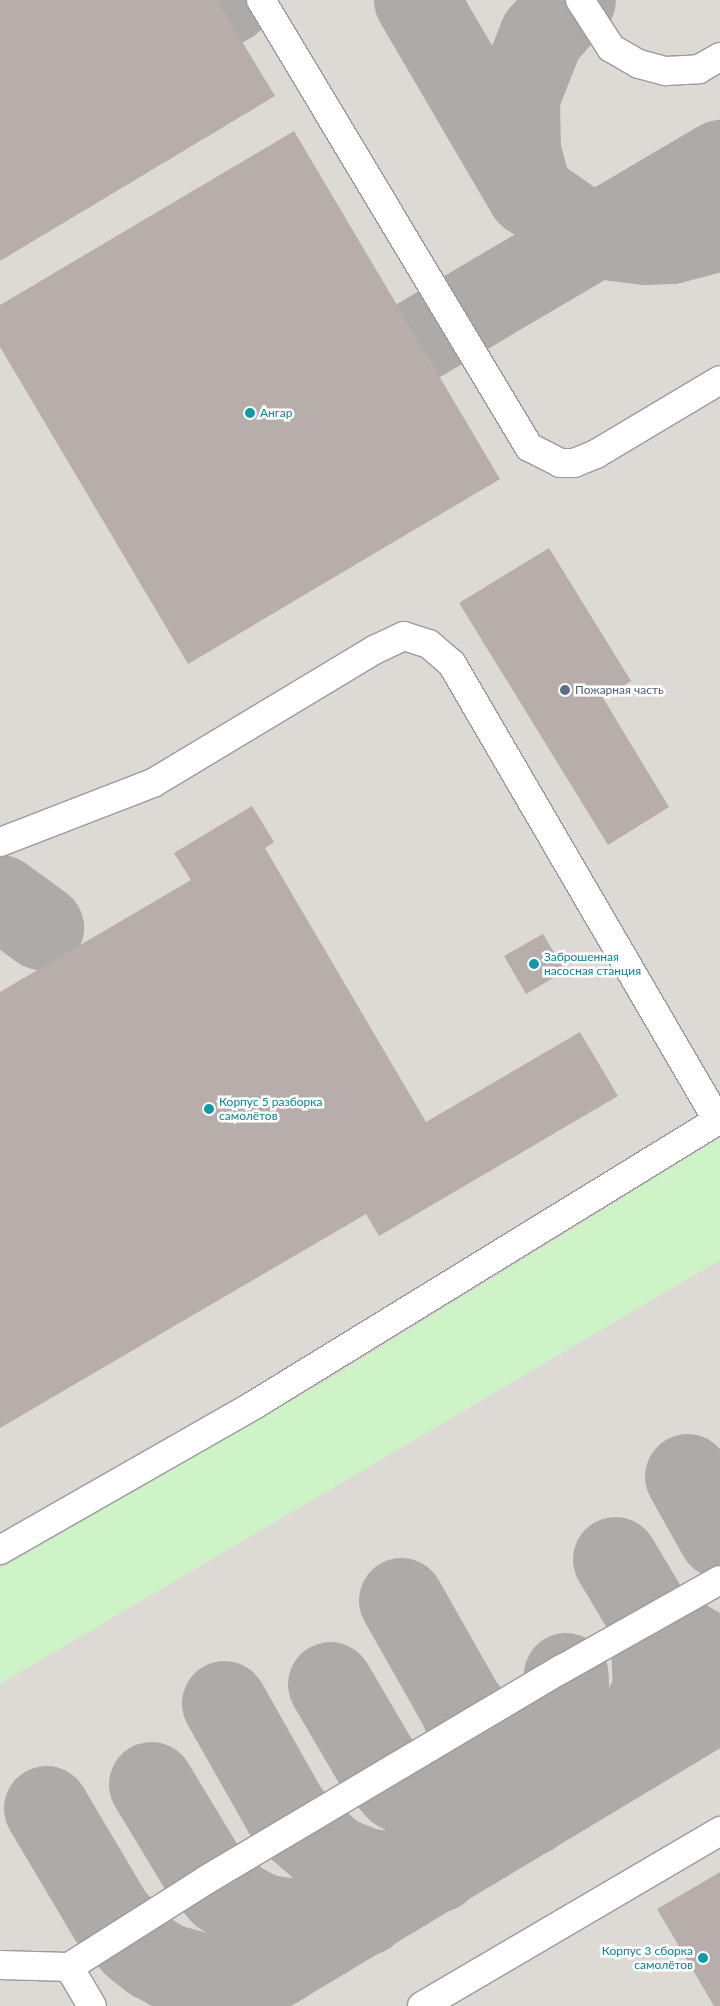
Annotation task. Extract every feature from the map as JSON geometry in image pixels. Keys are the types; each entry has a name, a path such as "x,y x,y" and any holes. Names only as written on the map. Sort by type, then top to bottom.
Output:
{"lane":[{"path":"261,0 530,447 560,463 574,463 596,454 720,380"},
{"path":"580,0 611,48 639,64 666,71 699,69 720,57"},
{"path":"0,842 153,783 374,650 404,636 429,644 452,664 719,1120 254,1405 0,1550"},
{"path":"0,1965 69,1967 206,1880 562,1669 720,1580"},
{"path":"422,2006 720,1831"},
{"path":"69,1967 92,2006"}],"shaded area":[{"path":"0,0 720,0 720,2006 0,2006"}],"green space":[{"path":"720,1138 720,1260 0,1684 0,1569 326,1381"}],"building":[{"path":"0,0 217,0 275,96 0,261"},
{"name":"Ангар","path":"294,131 500,479 188,664 0,347 0,305"},
{"name":"Пожарная часть","path":"549,548 631,681 603,698 669,807 608,845 459,603"},
{"name":"Корпус 5 разборка самолётов","path":"252,806 274,842 265,848 426,1122 580,1032 618,1096 379,1236 366,1214 0,1428 0,992 191,880 174,853"},
{"name":"Заброшенная насосная станция","path":"543,934 565,971 526,994 504,956"},
{"name":"Корпус 3 сборка самолётов","path":"720,1872 720,2006 714,2006 657,1909"}],"taxiway":[{"path":"221,5 230,0"},
{"path":"416,0 529,193 579,228 613,238 644,242 671,241 720,228"},
{"path":"527,184 518,151 517,97 541,36 573,0"},
{"path":"418,340 720,162"},
{"path":"0,897 41,927"},
{"path":"687,1476 720,1535"},
{"path":"615,1559 652,1621 702,1652"},
{"path":"401,1600 462,1708 483,1730 507,1748 531,1759 559,1764 584,1765 619,1758 634,1736 655,1688 652,1621"},
{"path":"330,1684 378,1766 398,1788 438,1811 461,1818 496,1819 529,1813 559,1764 567,1712 566,1675"},
{"path":"207,2006 720,1698"},
{"path":"224,1703 285,1811 298,1826 335,1858 365,1870 383,1873 438,1869 470,1818 479,1775 478,1750 462,1708"},
{"path":"151,1784 201,1867 222,1892 246,1908 265,1917 318,1924 365,1913"},
{"path":"46,1808 110,1916 135,1944 153,1958 168,1966 205,1976 249,1973 278,1964"}],"place":[{"name":"Ангар","path":"250,413"},
{"name":"Пожарная часть","path":"565,690"},
{"name":"Заброшенная насосная станция","path":"534,964"},
{"name":"Корпус 5 разборка самолётов","path":"209,1109"},
{"name":"Корпус 3 сборка самолётов","path":"703,1958"}]}
